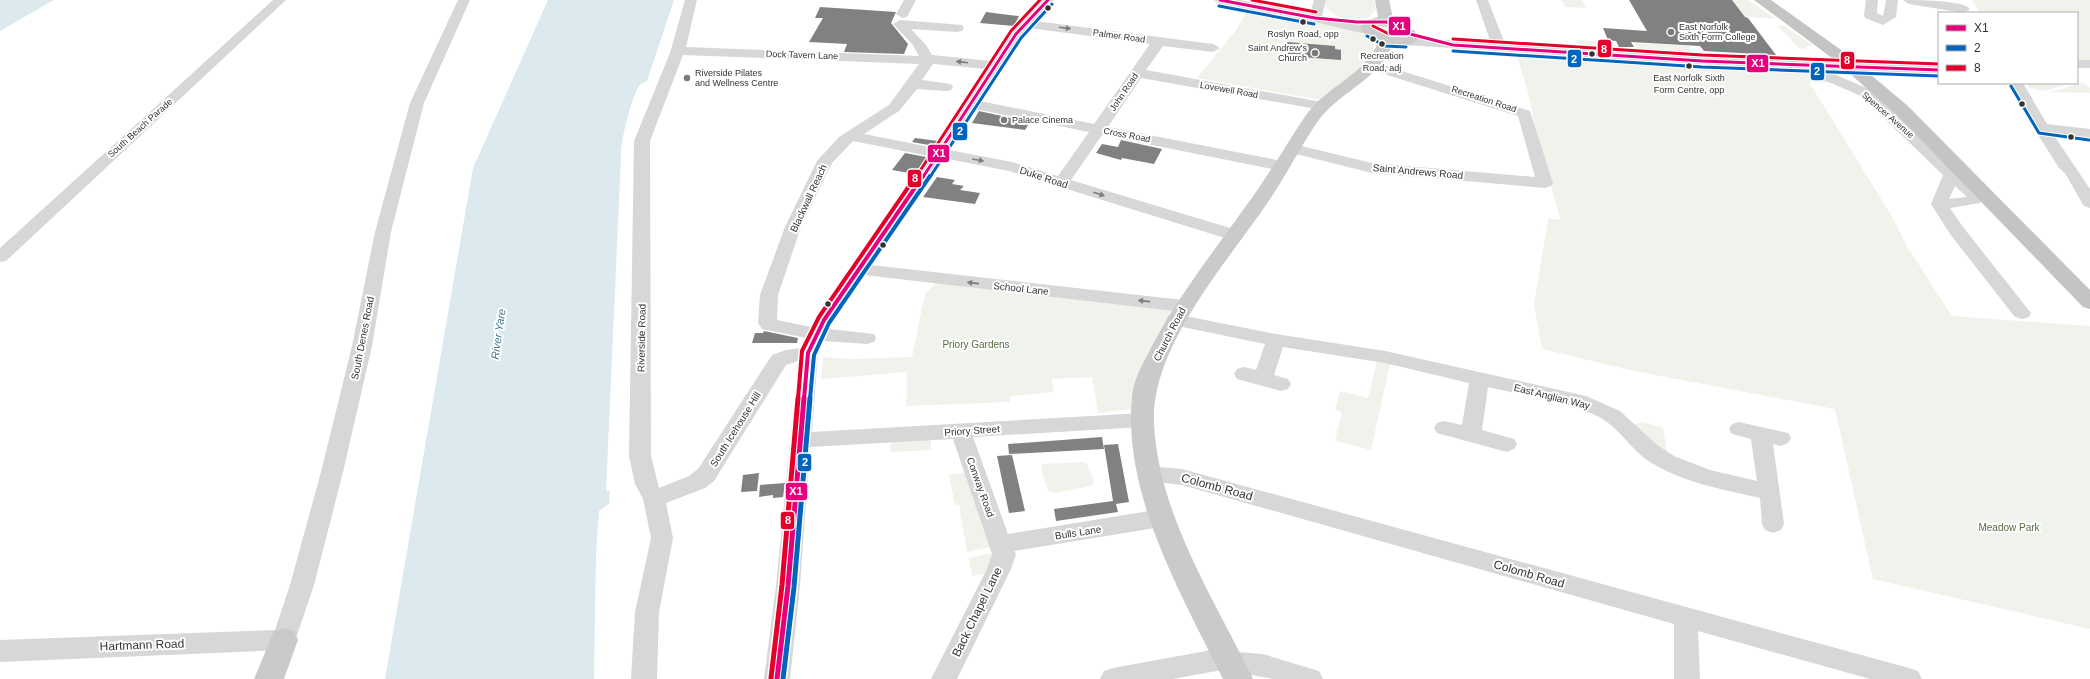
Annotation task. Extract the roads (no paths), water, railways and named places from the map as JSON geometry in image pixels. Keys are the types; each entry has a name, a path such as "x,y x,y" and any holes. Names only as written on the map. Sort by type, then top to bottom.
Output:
{"highway":[{"path":"1761,0 1838,55 1903,111 2090,302"},
{"path":"1773,0 1851,56 1916,111 2090,285"}],"main road":[{"path":"1382,0 1377,25 1387,40 1408,38"},
{"path":"1377,25 1399,26 1408,38"},
{"name":"Church Road","path":"1232,666 1181,560 1163,517 1149,474 1143,420 1145,388 1155,362 1179,313 1294,149 1322,106 1357,81 1373,66 1387,40"},
{"name":"South Denes Road","path":"269,679 284,640"}],"street":[{"name":"South Beach Parade","path":"0,257 280,0"},
{"name":"South Denes Road","path":"284,640 302,585 332,472 362,346 383,232 417,103 464,0"},
{"name":"Riverside Road","path":"644,679 647,642 647,612 662,538 659,516 654,499 646,484 640,456 640,162 642,141 686,27 691,0"},
{"path":"901,19 910,0"},
{"path":"777,679 788,586 808,353 824,320 939,153 1016,34 1048,0"},
{"path":"1220,0 1315,18 1377,25"},
{"path":"1315,18 1320,0"},
{"path":"1482,0 1500,48"},
{"path":"1872,0 1870,16 1883,20 1890,17 1892,0"},
{"path":"1909,0 1963,7"},
{"path":"901,19 957,28"},
{"path":"901,19 921,47 927,60"},
{"name":"Palmer Road","path":"1026,24 1213,48"},
{"path":"1408,38 1453,45 1500,48 1822,66 1938,70"},
{"name":"John Road","path":"1062,182 1158,41"},
{"name":"Dock Tavern Lane","path":"676,51 927,60 996,66"},
{"name":"Blackwall Reach","path":"817,334 769,325 767,323 769,295 793,227 825,161 838,145 894,108 914,84 927,60"},
{"path":"2078,64 2090,64"},
{"name":"Recreation Road","path":"1373,66 1520,111 1525,114 1545,183"},
{"name":"Spencer Avenue","path":"1822,66 1829,77 1866,93 1951,175 1974,195 1974,200 1959,203 1939,204"},
{"name":"Lovewell Road","path":"1136,73 1322,106"},
{"path":"914,84 946,87"},
{"path":"2017,84 2065,166 2071,170 2090,203"},
{"name":"Cross Road","path":"971,104 1282,166"},
{"path":"2043,128 2090,134"},
{"name":"Duke Road","path":"850,136 1012,166 1234,235"},
{"name":"Saint Andrews Road","path":"1294,149 1372,168 1545,183"},
{"path":"1951,175 1939,204 1956,230 2022,313"},
{"name":"School Lane","path":"859,269 1179,313"},
{"name":"East Anglian Way","path":"1179,313 1276,340 1380,356 1586,403 1604,411 1620,421 1653,453 1671,464 1690,472 1770,492"},
{"path":"817,334 867,338"},
{"path":"1244,374 1272,381 1276,340"},
{"name":"South Icehouse Hill","path":"654,499 697,482 706,475 779,360 786,356 808,353"},
{"path":"1470,434 1479,379"},
{"name":"Priory Street","path":"800,440 1143,420"},
{"path":"1444,428 1507,444"},
{"path":"1739,429 1771,436 1770,492 1773,524"},
{"name":"Conway Road","path":"960,430 1001,544"},
{"name":"Colomb Road","path":"1149,474 1182,477 1909,679"},
{"name":"Bulls Lane","path":"1001,544 1155,519"},
{"name":"Back Chapel Lane","path":"944,679 999,569 1004,554 1001,544"},
{"path":"1686,618 1687,679"},
{"name":"Hartmann Road","path":"0,651 284,640"},
{"path":"1113,679 1232,666 1268,666 1310,679"}],"water":[{"path":"0,0 54,0 0,31"},
{"name":"River Yare","path":"548,0 674,0 647,81 640,85 633,99 621,151 606,491 610,491 609,504 599,511 596,555 594,679 385,679 473,168"}],"place":[{"name":"Roslyn Road, opp","path":"1303,22"},
{"name":"East Norfolk Sixth Form College","path":"1671,32"},
{"name":"Recreation Road, adj","path":"1382,44"},
{"name":"Saint Andrew's Church","path":"1315,53"},
{"name":"East Norfolk Sixth Form Centre, opp","path":"1689,66"},
{"name":"Riverside Pilates and Wellness Centre","path":"687,78"},
{"name":"Palace Cinema","path":"1004,120"}],"park label":[{"name":"Priory Gardens","path":"976,344"},
{"name":"Meadow Park","path":"2009,527"}]}
